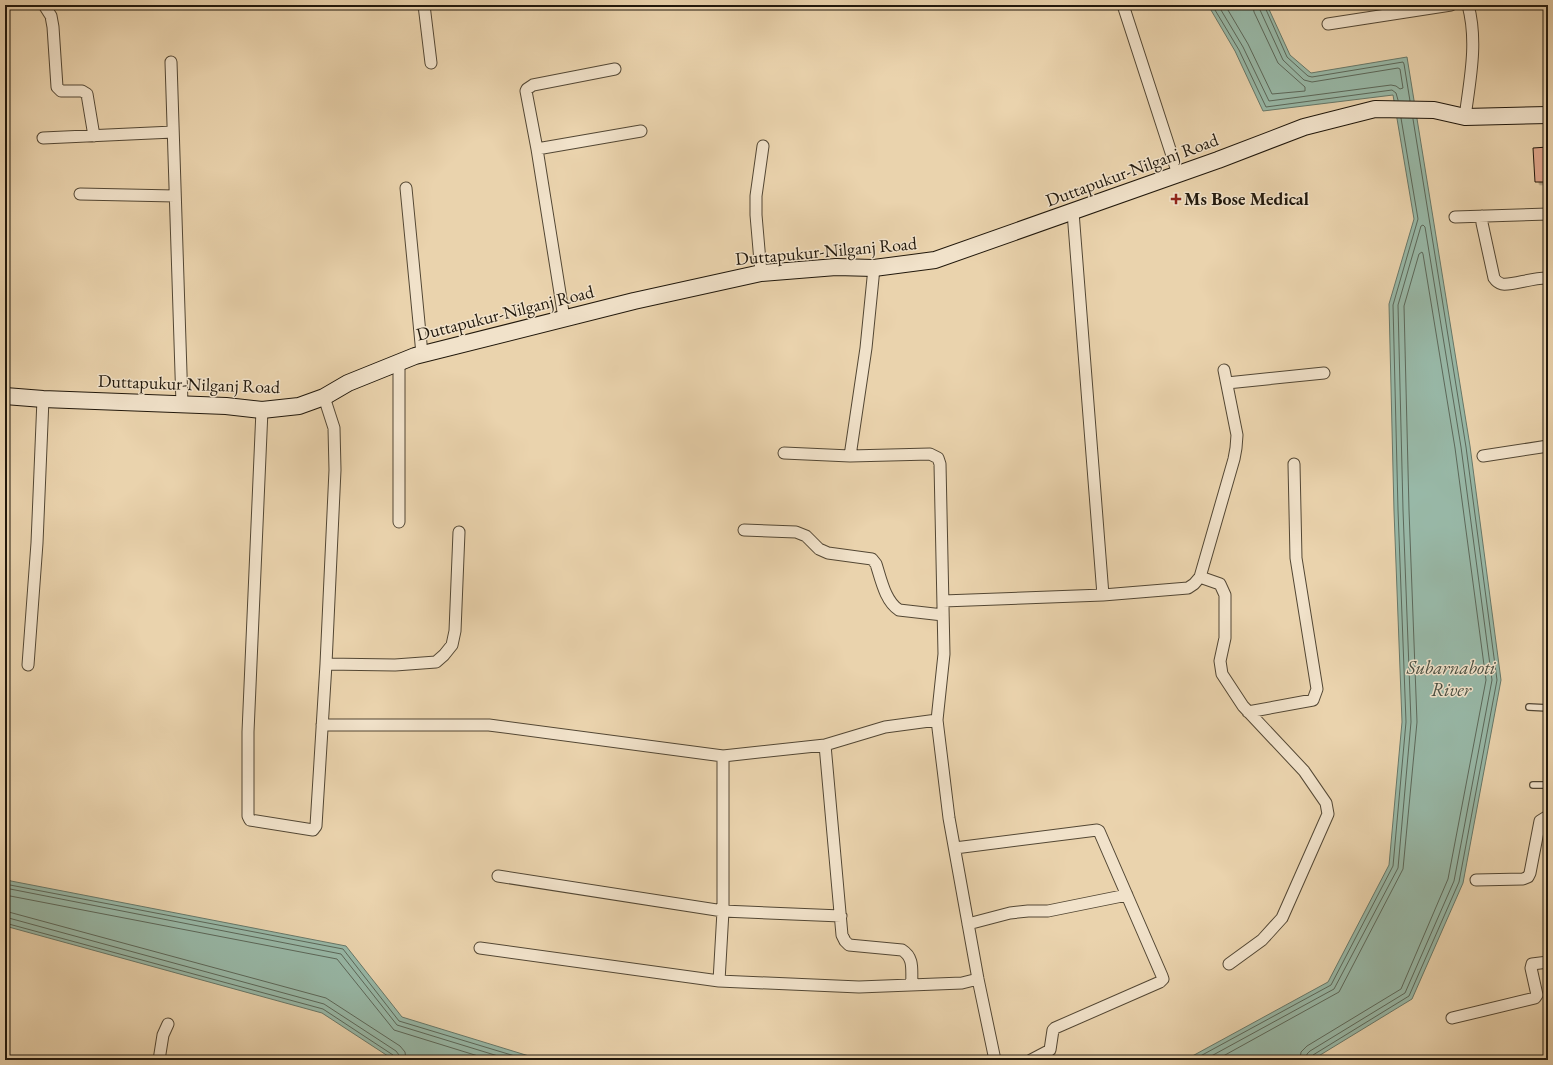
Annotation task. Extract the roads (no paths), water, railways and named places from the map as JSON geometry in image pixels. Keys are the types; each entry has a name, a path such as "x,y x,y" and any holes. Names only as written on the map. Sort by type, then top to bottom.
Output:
{"main road":[{"name":"Duttapukur-Nilganj Road","path":"5,396 43,399 226,406 262,410 299,406 324,397 348,383 398,362 422,354 642,299 761,273 836,267 874,268 935,260 1073,212 1304,127 1376,109 1434,110 1465,117 1548,115"}],"street":[{"path":"44,5 51,16 53,27 57,87 61,91 82,91 87,94 94,136"},
{"path":"424,5 431,63"},
{"path":"1123,5 1178,174"},
{"path":"1328,24 1451,5"},
{"path":"1465,117 1473,52 1472,19 1468,5"},
{"path":"171,62 182,404"},
{"path":"564,318 537,148 526,97 526,88 533,85 615,69"},
{"path":"537,148 641,131"},
{"path":"43,138 173,132"},
{"path":"761,273 756,216 756,196 763,146"},
{"path":"406,188 422,354"},
{"path":"80,194 175,196"},
{"path":"1073,212 1103,594"},
{"path":"1455,217 1548,214"},
{"path":"1482,216 1482,223 1494,278 1496,281 1504,284 1548,278"},
{"path":"850,456 869,326 874,268"},
{"path":"398,362 399,522"},
{"path":"943,601 1103,594 1188,588 1194,584 1200,577 1234,459 1237,435 1224,370"},
{"path":"1227,383 1324,373"},
{"path":"262,410 248,732 248,816 250,820 313,830 316,826 326,664 335,442 334,428 324,397"},
{"path":"28,665 37,543 43,399"},
{"path":"1483,456 1548,446"},
{"path":"784,453 850,456 930,454 938,458 940,464 944,654 937,720 949,818 978,979 995,1060"},
{"path":"1248,712 1313,700 1317,689 1296,558 1294,464"},
{"path":"744,530 796,532 806,536 819,549 828,553 872,559 876,564 890,601 894,607 899,610 943,616"},
{"path":"326,664 395,665 436,662 444,655 452,645 455,631 458,532"},
{"path":"1200,577 1220,584 1224,589 1226,633 1220,661 1222,674 1248,712 1304,770 1326,803 1328,814 1282,918 1262,940 1229,964"},
{"path":"322,725 489,725 723,756 825,745 885,727 937,720"},
{"path":"825,745 842,934 845,942 849,945 902,950 908,954 911,960 912,985"},
{"path":"719,981 723,911 723,756"},
{"path":"1476,880 1523,879 1528,877 1540,821 1548,816"},
{"path":"955,848 1097,830 1100,831 1162,978 1160,982 1055,1028 1053,1030 1050,1050 1031,1060"},
{"path":"498,876 723,911 841,916"},
{"path":"968,924 1010,913 1048,911 1127,895"},
{"path":"480,948 719,981 859,987 962,983 978,979"},
{"path":"1452,1018 1535,998 1537,996 1531,968 1532,964 1548,962"},
{"path":"160,1060 163,1035 168,1024"}],"lane":[{"path":"1529,707 1548,708"},
{"path":"1532,785 1548,785"}],"water":[{"name":"Subarnaboti River","path":"1208,5 1267,5 1290,55 1311,73 1407,57 1470,446 1501,680 1463,883 1412,999 1312,1060 1185,1060 1328,982 1389,865 1402,722 1394,511 1389,304 1414,219 1393,95 1263,111 1235,51"},
{"path":"5,878 11,881 346,946 402,1017 542,1060 394,1060 322,1013 5,926"}],"place":[{"name":"Ms Bose Medical","path":"1176,199"}]}
